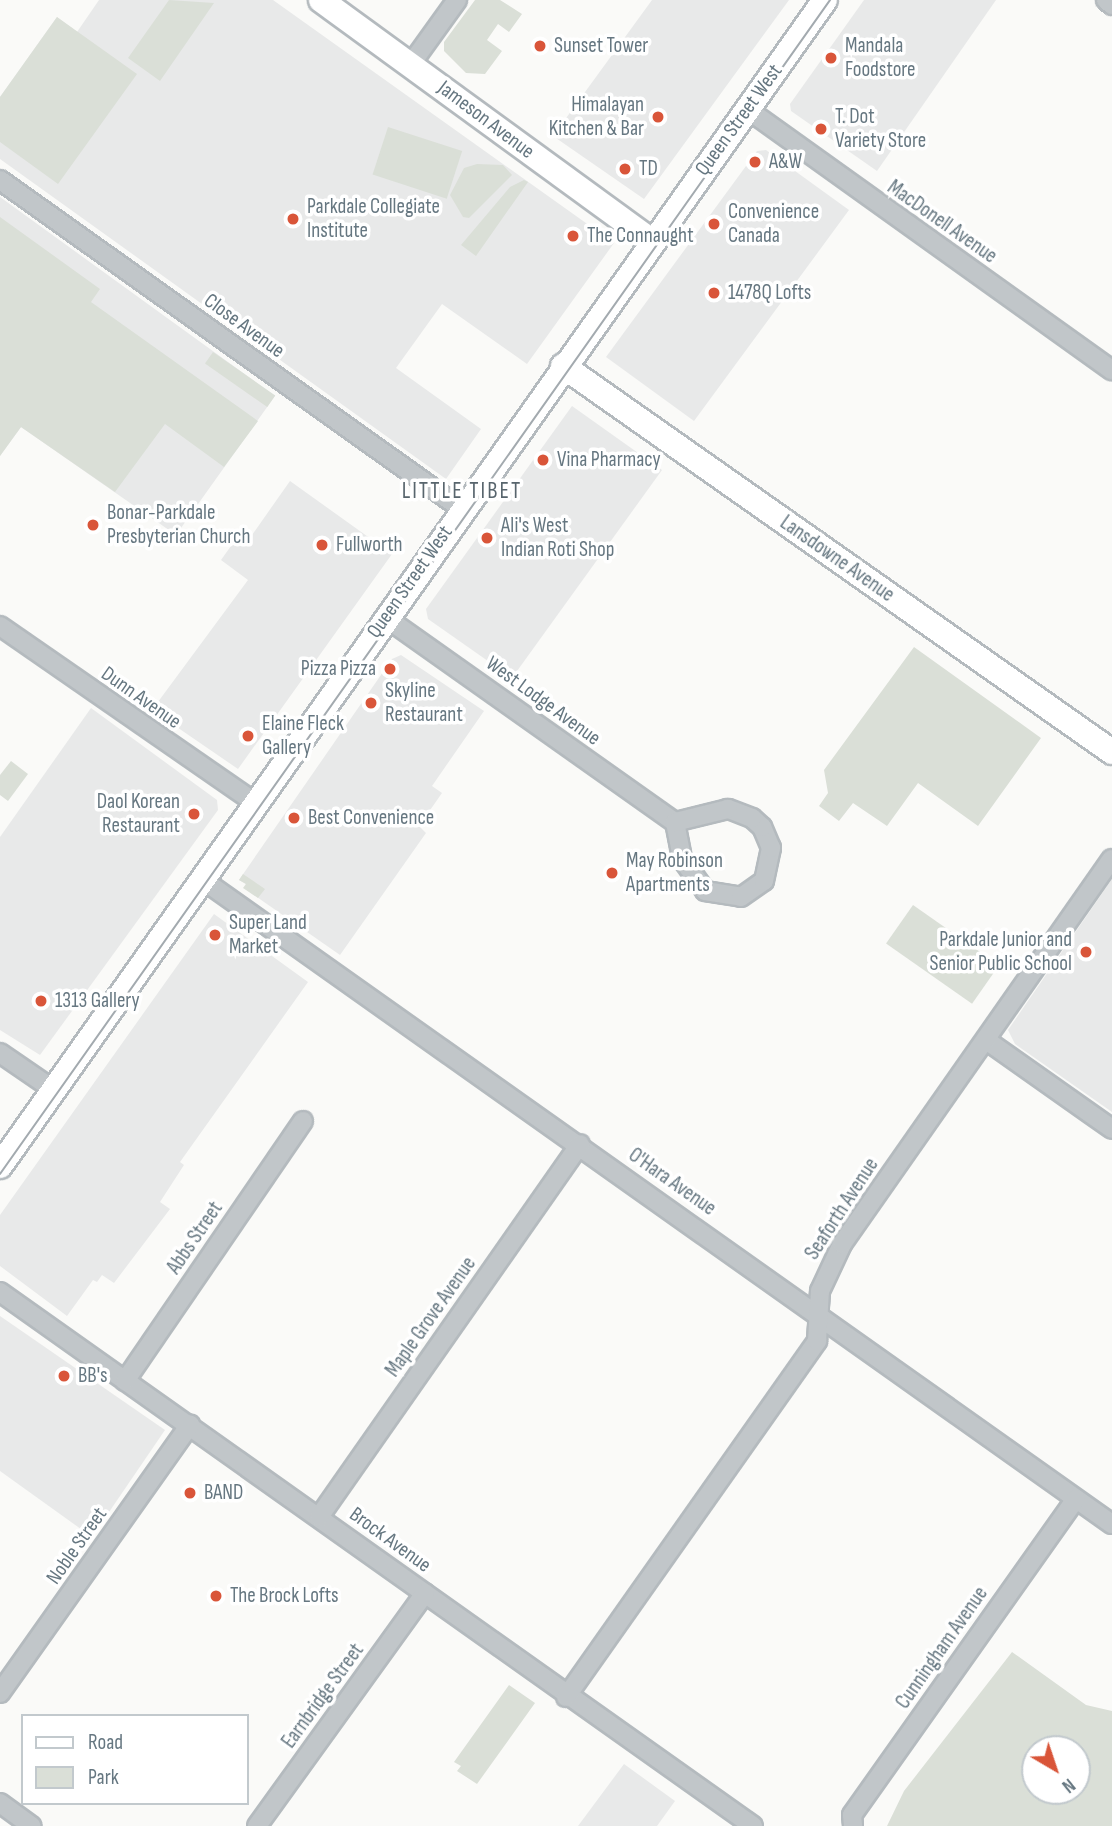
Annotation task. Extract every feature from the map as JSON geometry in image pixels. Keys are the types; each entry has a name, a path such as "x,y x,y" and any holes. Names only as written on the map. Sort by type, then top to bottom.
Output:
{"main road":[{"name":"Jameson Avenue","path":"321,0 651,241"},
{"name":"Queen Street West","path":"0,1166 651,241 825,0"},
{"name":"Lansdowne Avenue","path":"563,366 1112,752"}],"street":[{"path":"411,64 457,0"},
{"path":"1106,0 1112,5"},
{"name":"MacDonell Avenue","path":"747,109 1112,370"},
{"name":"Close Avenue","path":"0,180 462,509"},
{"name":"West Lodge Avenue","path":"385,617 675,822"},
{"name":"Dunn Avenue","path":"0,626 257,804"},
{"path":"728,809 752,818 762,827 771,848 764,881 741,897 705,891 682,859 675,822 701,812 728,809"},
{"name":"Seaforth Avenue","path":"566,1697 817,1341 820,1291 842,1244 1112,859"},
{"name":"O'Hara Avenue","path":"203,880 580,1144 1112,1524"},
{"path":"986,1041 1112,1129"},
{"path":"0,1053 54,1090"},
{"name":"Abbs Street","path":"125,1381 303,1121"},
{"name":"Maple Grove Avenue","path":"319,1517 580,1144"},
{"name":"Brock Avenue","path":"0,1293 319,1517 566,1697 752,1826"},
{"name":"Noble Street","path":"0,1693 190,1425"},
{"name":"Cunningham Avenue","path":"853,1826 852,1815 1076,1499"},
{"name":"Earnbridge Street","path":"257,1826 425,1593"},
{"path":"0,1803 32,1826"}],"shaded area":[{"name":"Parkdale Collegiate Institute","path":"99,0 273,0 614,243 527,364 442,304 396,368 481,429 446,479 0,159 0,97 57,17 77,32"},
{"path":"652,0 789,0 644,199 553,136"},
{"path":"864,0 996,0 877,171 791,111 790,104"},
{"path":"766,150 849,210 694,421 606,357 757,151"},
{"path":"0,197 275,396 176,535 21,427 0,456"},
{"path":"572,406 662,470 512,678 428,619 426,609"},
{"path":"290,481 392,554 238,769 152,710 248,580 221,560 243,529 252,535"},
{"path":"401,655 484,711 432,786 442,793 419,826 426,833 340,955 244,888 246,884 239,880 392,659"},
{"path":"91,708 217,800 218,810 40,1055 0,1030 0,837"},
{"name":"Parkdale Junior and Senior Public School","path":"1112,879 1112,1112 1015,1044 1008,1030"},
{"path":"214,914 308,982 180,1162 184,1165 160,1202 170,1209 114,1283 102,1275 97,1282 93,1280 67,1316 0,1266 0,1215"},
{"path":"0,1316 165,1430 92,1537 0,1471"},
{"path":"624,1764 675,1801 657,1826 578,1826"}],"green space":[{"path":"169,0 214,3 160,81 128,58"},
{"path":"475,0 500,0 522,14 509,32 498,24 487,40 502,51 485,74 466,73 444,51 444,42"},
{"path":"57,17 137,74 58,184 0,142 0,97"},
{"path":"388,127 462,151 447,199 373,175"},
{"path":"477,164 503,165 512,175 469,218 463,217 450,195 464,168"},
{"path":"524,180 528,182 476,256 461,245 510,187"},
{"path":"0,217 100,289 91,302 258,421 224,467 165,424 115,492 21,427 0,456"},
{"path":"213,352 275,396 267,407 205,363"},
{"path":"914,647 1041,738 978,826 918,783 887,826 853,803 839,821 819,806 828,793 824,770"},
{"path":"11,761 28,774 8,801 0,795 0,775"},
{"path":"243,874 265,889 258,898 243,888 246,884 239,880"},
{"path":"913,905 999,965 972,1004 886,944"},
{"path":"1012,1652 1086,1705 1112,1711 1112,1826 887,1826 904,1791"},
{"path":"509,1685 535,1703 477,1784 457,1771 461,1766 454,1762"}],"tram line":[{"path":"0,1174 830,0"}],"place":[{"name":"Sunset Tower","path":"540,46"},
{"name":"Mandala Foodstore","path":"831,58"},
{"name":"Himalayan Kitchen & Bar","path":"658,117"},
{"name":"T. Dot Variety Store","path":"821,129"},
{"name":"A&W","path":"755,162"},
{"name":"TD","path":"625,169"},
{"name":"Parkdale Collegiate Institute","path":"293,219"},
{"name":"Convenience Canada","path":"714,224"},
{"name":"The Connaught","path":"573,236"},
{"name":"1478Q Lofts","path":"714,293"},
{"name":"Vina Pharmacy","path":"543,460"},
{"name":"Bonar-Parkdale Presbyterian Church","path":"93,525"},
{"name":"Ali's West Indian Roti Shop","path":"487,538"},
{"name":"Fullworth","path":"322,545"},
{"name":"Pizza Pizza","path":"390,669"},
{"name":"Skyline Restaurant","path":"371,703"},
{"name":"Elaine Fleck Gallery","path":"248,736"},
{"name":"Daol Korean Restaurant","path":"194,814"},
{"name":"Best Convenience","path":"294,818"},
{"name":"May Robinson Apartments","path":"612,873"},
{"name":"Super Land Market","path":"215,935"},
{"name":"Parkdale Junior and Senior Public School","path":"1086,952"},
{"name":"1313 Gallery","path":"41,1001"},
{"name":"BB's","path":"64,1376"},
{"name":"BAND","path":"190,1493"},
{"name":"The Brock Lofts","path":"216,1596"}],"district":[{"name":"LITTLE TIBET","path":"462,491"}]}
